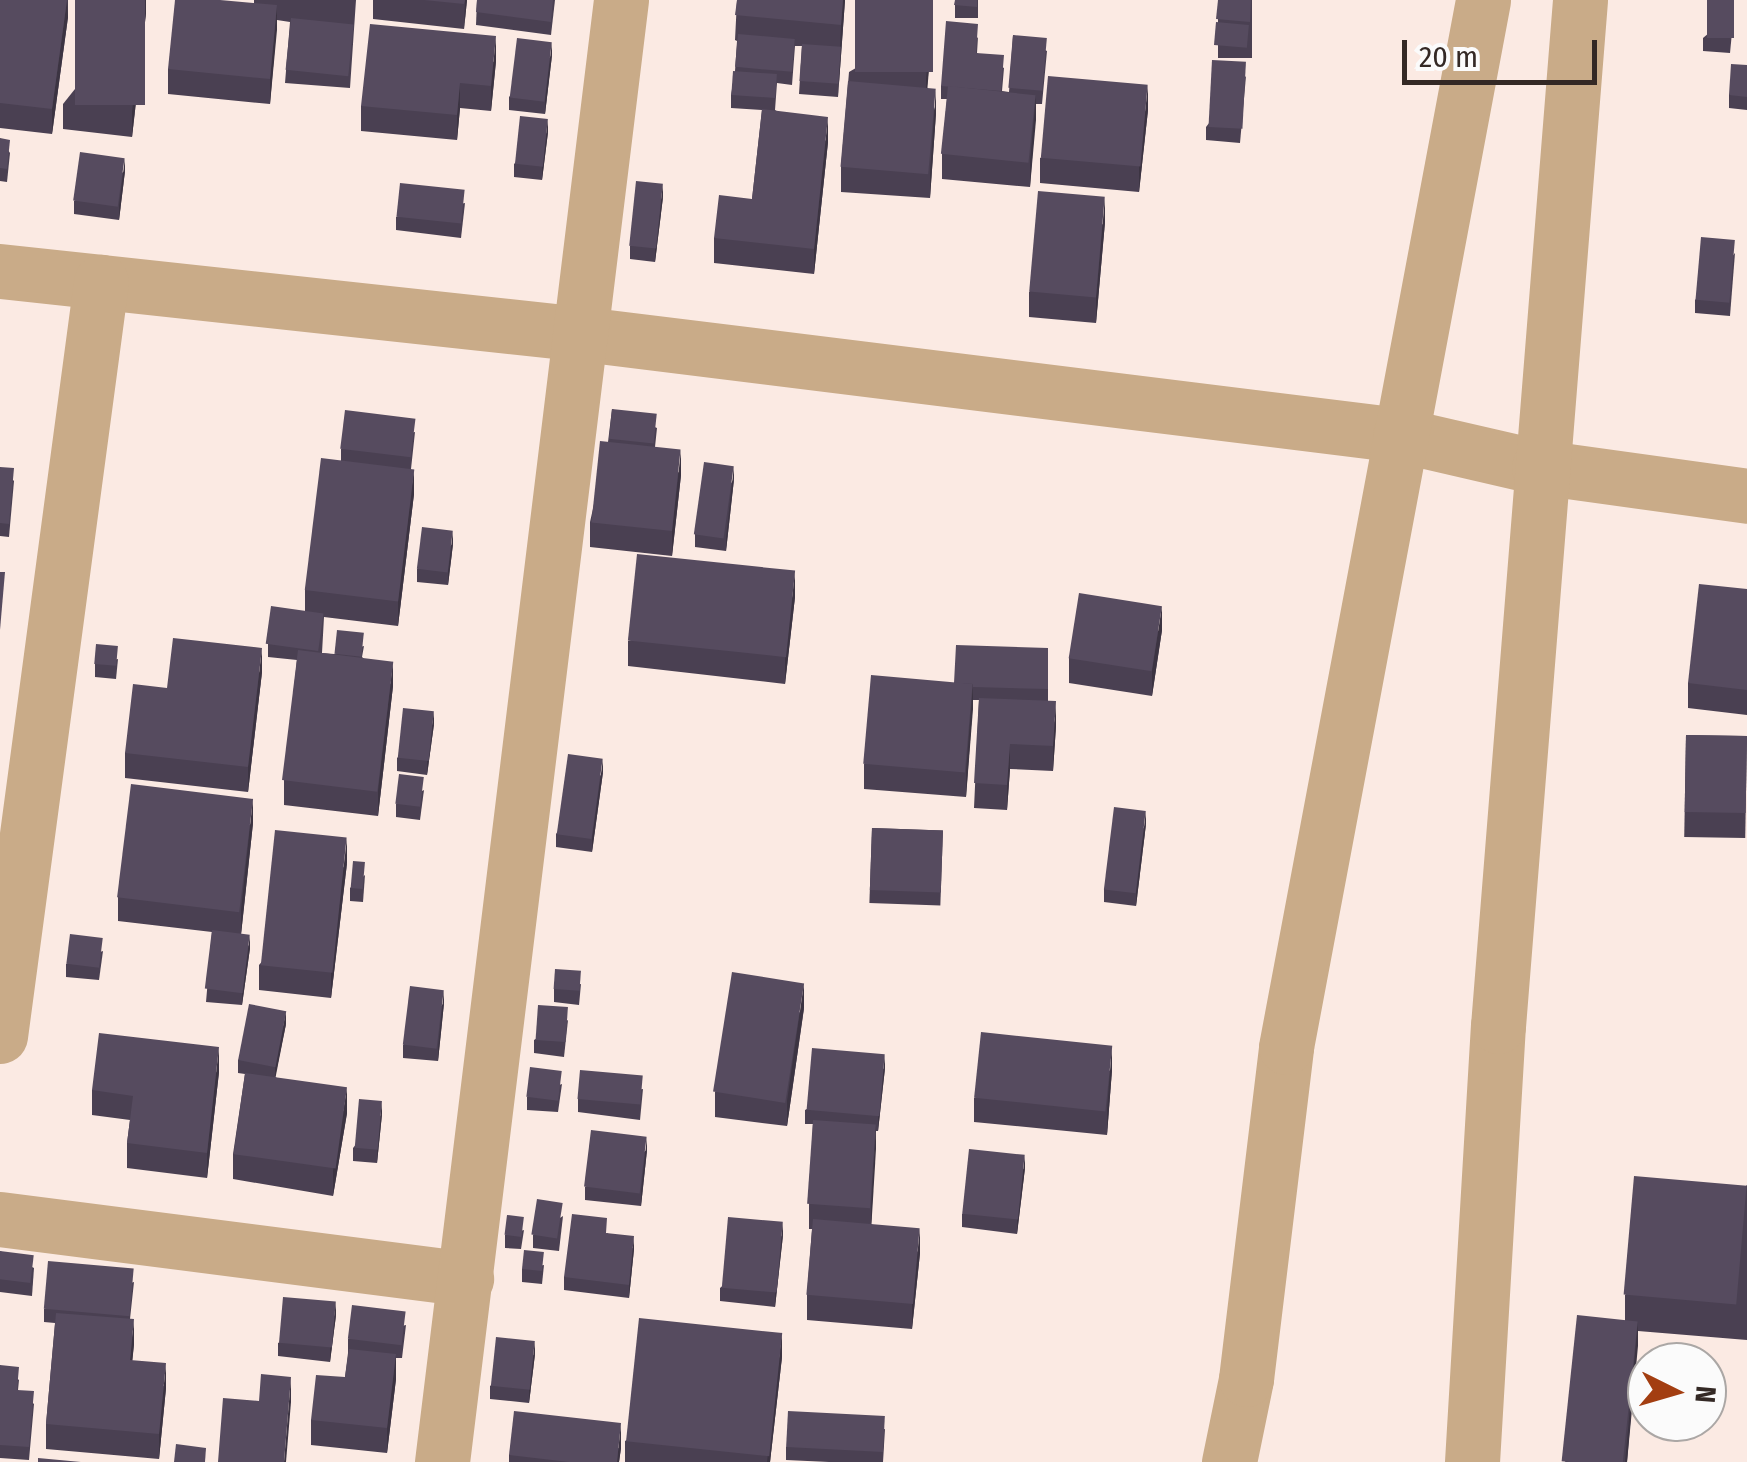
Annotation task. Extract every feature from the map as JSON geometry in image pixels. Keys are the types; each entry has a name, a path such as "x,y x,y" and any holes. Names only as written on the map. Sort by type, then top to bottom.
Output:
{"street":[{"path":"442,1462 583,334 620,0"},
{"path":"1230,1462 1246,1379 1286,1047 1483,0"},
{"path":"1472,1462 1539,466 1580,0"},
{"path":"0,271 583,334 1400,435 1539,466 1747,496"},
{"path":"0,1036 101,282"},
{"path":"0,1219 466,1279"}],"building":[{"path":"0,0 67,0 52,109 0,103"},
{"path":"75,0 145,0 145,105 75,105"},
{"path":"175,0 277,5 270,79 168,69"},
{"path":"424,0 465,0 464,4"},
{"path":"477,0 553,0 551,22 476,12"},
{"path":"737,0 843,0 841,25 735,15"},
{"path":"855,0 933,0 933,72 855,72"},
{"path":"955,0 977,0 977,7 954,5"},
{"path":"1218,0 1251,0 1250,22 1216,19"},
{"path":"1707,0 1734,0 1734,38 1707,38"},
{"path":"291,18 354,25 348,76 286,70"},
{"path":"946,21 978,24 976,53 1004,55 1001,91 941,86"},
{"path":"1216,22 1249,25 1247,48 1214,45"},
{"path":"370,24 496,36 491,86 460,83 457,115 361,106"},
{"path":"738,34 795,39 792,72 735,67"},
{"path":"1013,35 1047,38 1042,91 1008,88"},
{"path":"517,38 552,42 544,102 510,98"},
{"path":"802,44 841,47 838,84 799,81"},
{"path":"1212,60 1246,62 1242,129 1208,127"},
{"path":"1731,64 1747,65 1747,97 1729,95"},
{"path":"733,71 777,74 775,98 731,95"},
{"path":"1048,76 1148,85 1140,166 1041,158"},
{"path":"848,81 936,89 928,174 841,167"},
{"path":"948,86 1036,95 1028,163 941,154"},
{"path":"762,109 828,117 814,249 714,238 719,195 752,199"},
{"path":"520,116 548,119 543,167 515,164"},
{"path":"0,138 10,140 7,169 0,168"},
{"path":"80,152 125,158 118,207 73,201"},
{"path":"636,181 663,184 656,248 629,246"},
{"path":"400,183 465,190 461,224 396,217"},
{"path":"1038,191 1105,197 1096,297 1029,292"},
{"path":"1701,237 1735,240 1729,303 1696,300"},
{"path":"612,409 657,414 654,444 609,439"},
{"path":"345,410 415,419 411,457 340,449"},
{"path":"600,441 681,449 672,531 591,523"},
{"path":"321,458 414,469 398,601 305,590"},
{"path":"704,462 734,466 724,538 694,534"},
{"path":"0,467 14,468 9,524 0,523"},
{"path":"422,527 453,531 448,572 417,569"},
{"path":"637,554 795,571 786,657 628,641"},
{"path":"0,572 5,572 0,630"},
{"path":"1699,584 1747,589 1747,690 1688,683"},
{"path":"1079,593 1162,606 1152,671 1069,658"},
{"path":"271,606 323,613 318,651 266,644"},
{"path":"337,630 364,633 361,657 334,654"},
{"path":"173,638 262,648 248,767 125,753 133,684 167,688"},
{"path":"96,644 118,646 116,666 94,664"},
{"path":"956,645 1048,648 1048,689 954,683"},
{"path":"298,650 393,662 377,792 282,780"},
{"path":"871,675 973,684 965,773 863,764"},
{"path":"979,698 1056,701 1053,746 1010,744 1007,785 974,783"},
{"path":"403,708 434,711 429,761 398,758"},
{"path":"1686,735 1747,736 1746,813 1685,812"},
{"path":"568,754 603,759 591,839 557,834"},
{"path":"399,774 424,777 420,807 395,804"},
{"path":"131,784 253,799 239,912 117,897"},
{"path":"1114,807 1146,811 1136,893 1104,889"},
{"path":"872,828 943,830 941,892 870,890"},
{"path":"275,830 347,838 332,973 261,965"},
{"path":"353,861 365,862 363,889 351,888"},
{"path":"212,930 250,935 243,993 205,989"},
{"path":"70,934 103,938 99,968 66,964"},
{"path":"555,969 581,971 580,991 554,989"},
{"path":"732,972 804,983 785,1103 713,1092"},
{"path":"410,986 444,990 437,1049 403,1045"},
{"path":"249,1004 286,1011 275,1067 238,1060"},
{"path":"538,1005 568,1007 565,1042 536,1040"},
{"path":"981,1032 1112,1046 1105,1111 974,1098"},
{"path":"99,1033 219,1047 207,1153 127,1143 133,1096 92,1090"},
{"path":"812,1048 885,1054 879,1116 807,1110"},
{"path":"530,1067 562,1071 558,1101 526,1097"},
{"path":"580,1070 643,1075 640,1104 577,1099"},
{"path":"245,1073 347,1087 336,1169 234,1154"},
{"path":"359,1099 382,1101 378,1150 355,1148"},
{"path":"813,1120 876,1124 870,1208 807,1204"},
{"path":"591,1130 647,1137 640,1193 584,1187"},
{"path":"969,1149 1025,1155 1018,1219 962,1214"},
{"path":"1634,1176 1747,1186 1736,1304 1624,1295"},
{"path":"537,1199 563,1203 557,1239 531,1235"},
{"path":"572,1214 607,1218 606,1233 634,1236 629,1285 564,1277"},
{"path":"507,1215 524,1217 521,1237 505,1235"},
{"path":"728,1217 783,1222 777,1293 722,1288"},
{"path":"813,1219 920,1228 913,1304 806,1295"},
{"path":"524,1250 544,1252 542,1271 522,1269"},
{"path":"0,1251 34,1255 30,1283 0,1279"},
{"path":"48,1261 134,1268 129,1316 44,1309"},
{"path":"283,1297 336,1302 332,1347 279,1343"},
{"path":"352,1305 406,1312 401,1345 348,1339"},
{"path":"56,1313 134,1319 130,1360 166,1363 159,1434 46,1424"},
{"path":"1577,1315 1638,1321 1635,1342 1627,1342 1623,1462 1562,1461"},
{"path":"639,1318 782,1333 769,1456 626,1441"},
{"path":"496,1337 535,1341 530,1390 491,1386"},
{"path":"349,1349 396,1354 387,1428 311,1420 316,1375 345,1377"},
{"path":"0,1365 19,1367 17,1390 34,1391 29,1447 0,1445"},
{"path":"261,1374 291,1377 284,1462 218,1462 223,1398 259,1401"},
{"path":"514,1411 621,1423 617,1462 569,1462 509,1455"},
{"path":"788,1411 885,1416 883,1452 786,1447"},
{"path":"176,1444 206,1448 205,1462 174,1462"},
{"path":"38,1458 81,1462 38,1462"}]}
